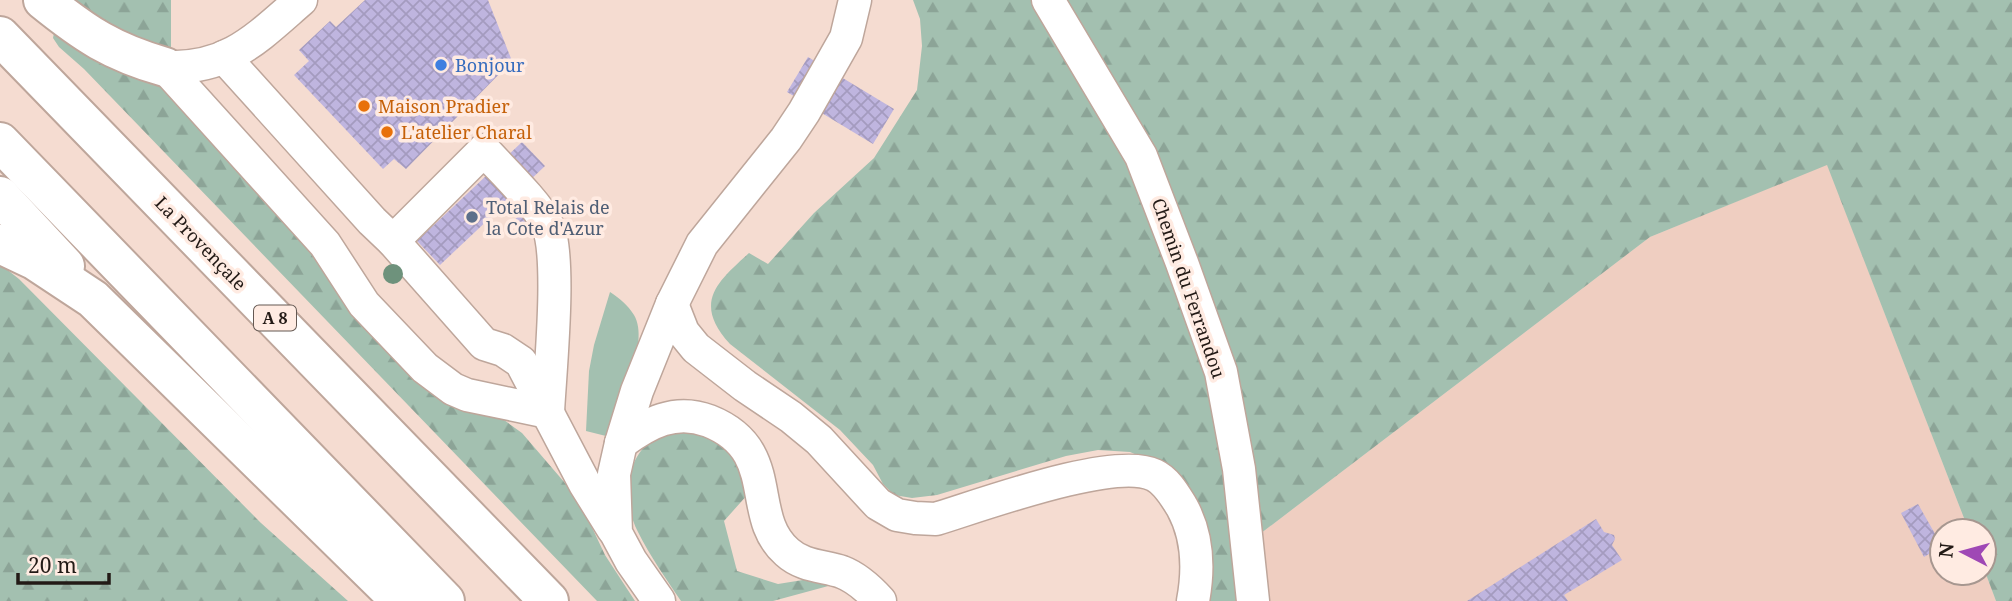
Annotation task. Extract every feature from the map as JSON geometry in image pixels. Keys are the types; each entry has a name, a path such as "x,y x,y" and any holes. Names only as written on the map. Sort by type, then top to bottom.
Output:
{"highway":[{"path":"43,0 76,26 111,48 165,67"},
{"name":"La Provençale","path":"0,36 549,601"},
{"path":"0,142 445,601"},
{"path":"0,196 93,299 401,601"},
{"path":"0,244 34,260 93,299"}],"street":[{"path":"165,67 187,68 237,52 257,39 301,0"},
{"path":"616,533 614,474 621,443 672,304 702,244 786,139 829,70 846,38 855,0"},
{"name":"Chemin du Ferrandou","path":"1048,0 1141,156 1221,372 1239,470 1253,601"},
{"path":"224,57 484,344 521,362 585,484 631,561 659,601"},
{"path":"165,67 325,244 364,304 425,368 453,389 467,395 548,412"},
{"path":"393,241 484,150 542,216 550,231 554,267 548,412"},
{"path":"672,304 682,332 696,348 745,386 791,416 819,440 878,504 897,514 936,519 1084,474 1134,469 1156,475 1171,490 1190,522 1196,552 1197,580 1193,601"},
{"path":"621,443 664,418 683,415 702,418 721,426 749,451 757,470 769,524 776,541 800,561 845,573 880,601"}],"shaded area":[{"path":"1827,164 1964,517 1928,517 1928,587 1991,587 1996,601 1241,601 1239,550 1650,237"}],"green space":[{"path":"61,0 171,0 171,53 148,48"},
{"path":"913,0 2012,0 2012,601 1996,601 1991,587 1998,587 1998,517 1964,517 1827,165 1650,237 1239,550 1241,601 1203,601 1160,465 1130,452 1098,450 1066,456 937,495 912,498 894,495 883,484 873,465 840,430 730,344 719,330 711,305 719,284 749,253 768,264 814,213 874,158 917,90 922,46 920,19"},
{"path":"60,32 169,88 254,182 497,415 522,433 571,490 605,555 635,601 597,601 84,69 59,47 53,38 54,33"},
{"path":"0,264 19,279 261,523 348,601 0,601"},
{"path":"610,292 634,315 638,327 638,342 636,358 606,436 586,431 589,371"},
{"path":"684,432 710,439 727,451 739,468 749,493 724,521 737,571 778,584 809,579 832,585 773,601 681,601 638,532 628,493 633,467 638,455 647,445 661,436"}],"building":[{"path":"365,0 488,0 512,61 406,169 394,159 383,169 294,75 309,61 299,50 330,21 336,27"},
{"path":"808,57 894,109 873,144 787,92"},
{"path":"522,142 545,166 440,265 417,241"},
{"path":"521,214 532,227 525,234 513,221"},
{"path":"1918,504 1928,522 1928,555 1924,557 1901,513"},
{"path":"1596,519 1604,532 1614,535 1612,545 1622,560 1564,595 1568,601 1467,601"}],"place":[{"name":"Bonjour","path":"441,65"},
{"name":"Maison Pradier","path":"364,106"},
{"name":"L'atelier Charal","path":"387,132"},
{"name":"Total Relais de la Cote d'Azur","path":"472,217"}]}
